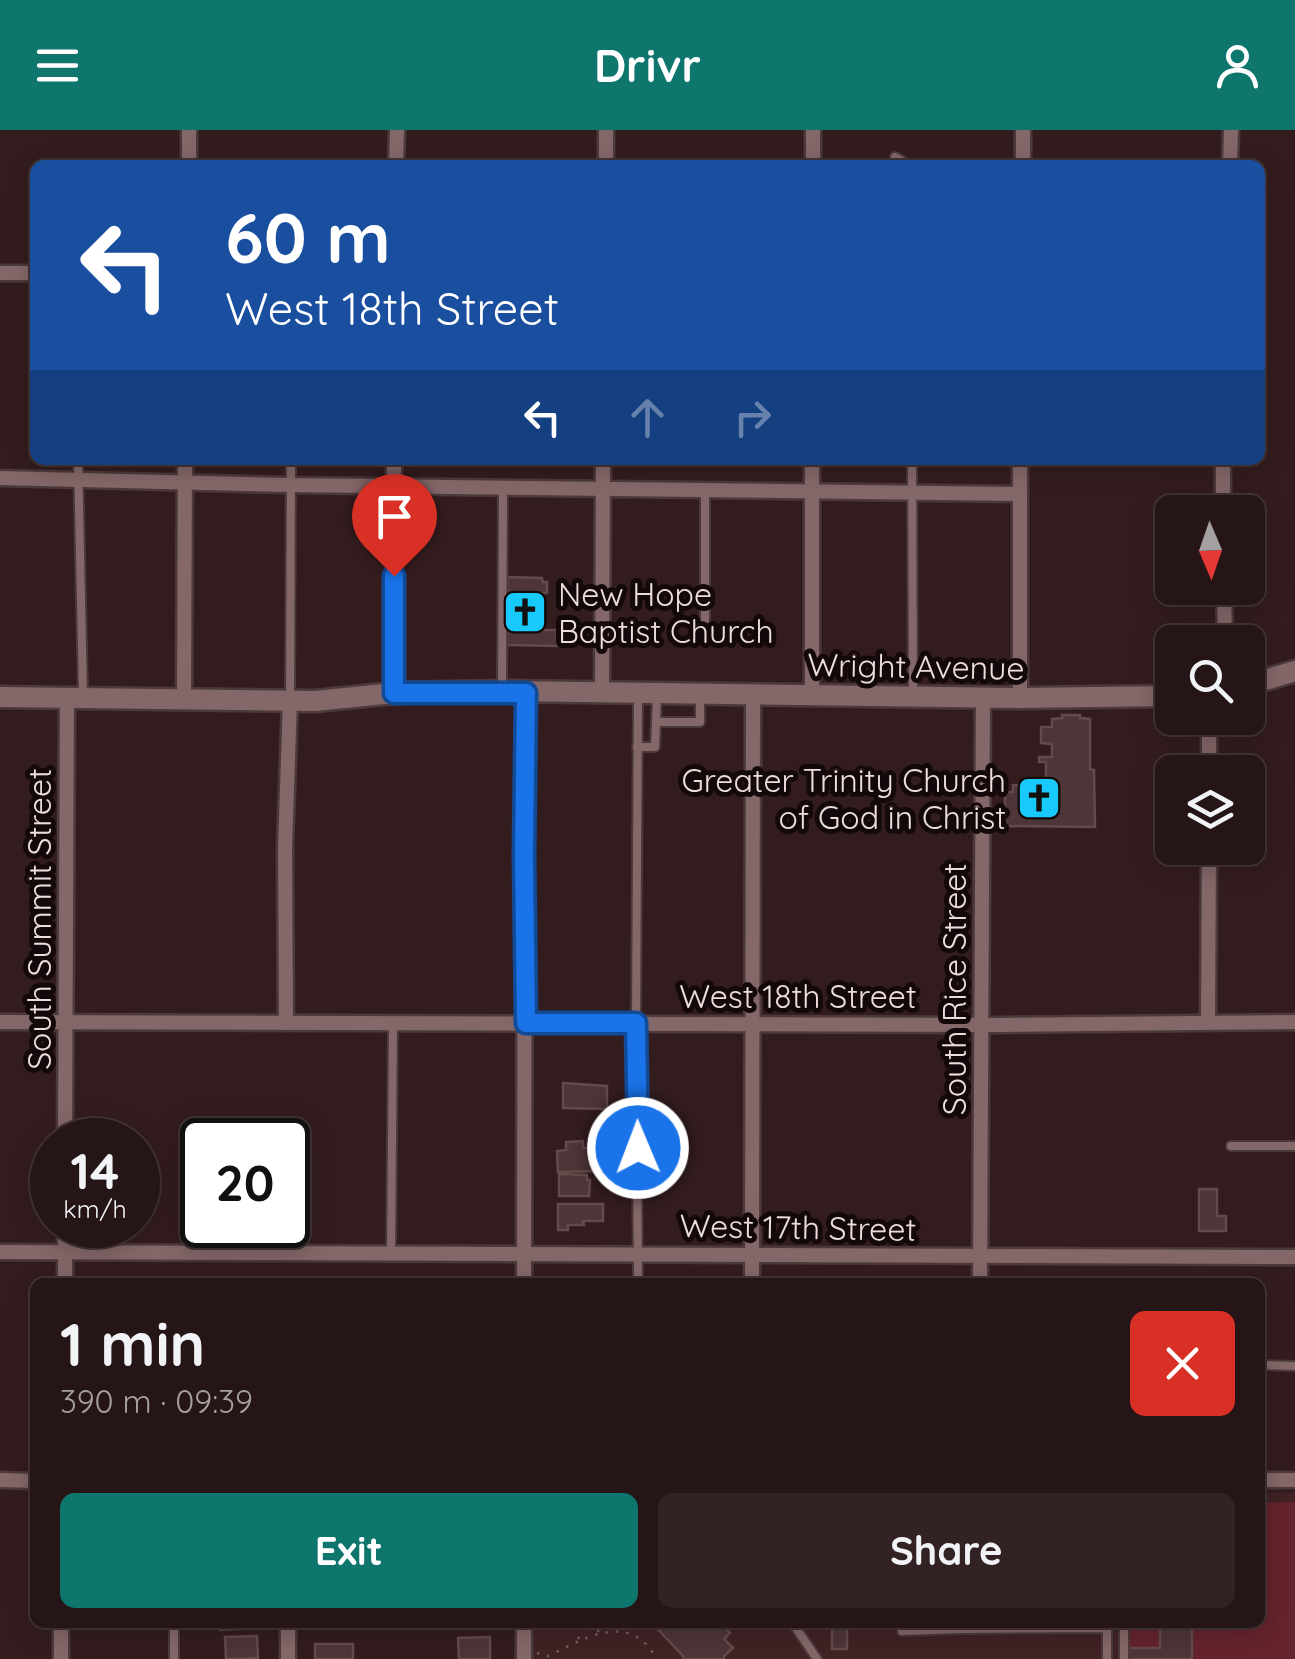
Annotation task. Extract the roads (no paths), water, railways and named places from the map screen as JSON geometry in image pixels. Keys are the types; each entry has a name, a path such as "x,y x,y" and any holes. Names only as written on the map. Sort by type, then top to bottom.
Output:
{"main road":[{"path":"1265,680 1295,671"},
{"name":"Wright Avenue","path":"0,697 314,701 394,693 502,692 1155,696"}],"street":[{"path":"189,160 190,130"},
{"path":"396,160 397,130"},
{"path":"606,130 606,160"},
{"path":"813,130 813,160"},
{"path":"1023,130 1023,160"},
{"path":"1230,160 1231,130"},
{"path":"0,273 30,274"},
{"path":"184,699 185,465"},
{"path":"394,465 394,693"},
{"path":"602,693 604,465"},
{"path":"812,465 812,695"},
{"path":"1020,465 1020,698"},
{"path":"1222,495 1223,465"},
{"path":"0,478 1020,494"},
{"path":"524,1278 526,693"},
{"path":"752,1278 753,694"},
{"name":"South Rice Street","path":"980,1278 982,696"},
{"name":"South Summit Street","path":"66,1118 75,699"},
{"path":"286,1023 290,700"},
{"path":"1208,1022 1209,865"},
{"name":"West 18th Street","path":"0,1022 1295,1022"},
{"path":"65,1248 65,1278"},
{"name":"West 17th Street","path":"0,1252 1295,1257"},
{"path":"0,1480 30,1481"},
{"path":"1265,1480 1295,1480"},
{"path":"60,1659 61,1628"},
{"path":"288,1628 288,1659"},
{"path":"524,1628 524,1656"}],"lane":[{"path":"895,157 900,160"},
{"path":"75,699 78,465"},
{"path":"290,700 291,465"},
{"path":"912,465 913,696"},
{"path":"502,692 503,488"},
{"path":"705,489 705,632"},
{"path":"637,747 655,747 656,722 648,694"},
{"path":"638,1278 637,747 648,694"},
{"path":"656,722 700,722 700,694"},
{"path":"390,1254 392,1023"},
{"path":"1231,1146 1295,1146"},
{"path":"1265,1366 1295,1366"},
{"path":"174,1628 174,1659"},
{"path":"796,1628 817,1659"},
{"path":"902,1632 940,1628"},
{"path":"1107,1659 1108,1628"},
{"path":"1124,1628 1124,1659"}],"place":[{"name":"New Hope Baptist Church","path":"525,612"},
{"name":"Greater Trinity Church of God in Christ","path":"1039,798"}]}
